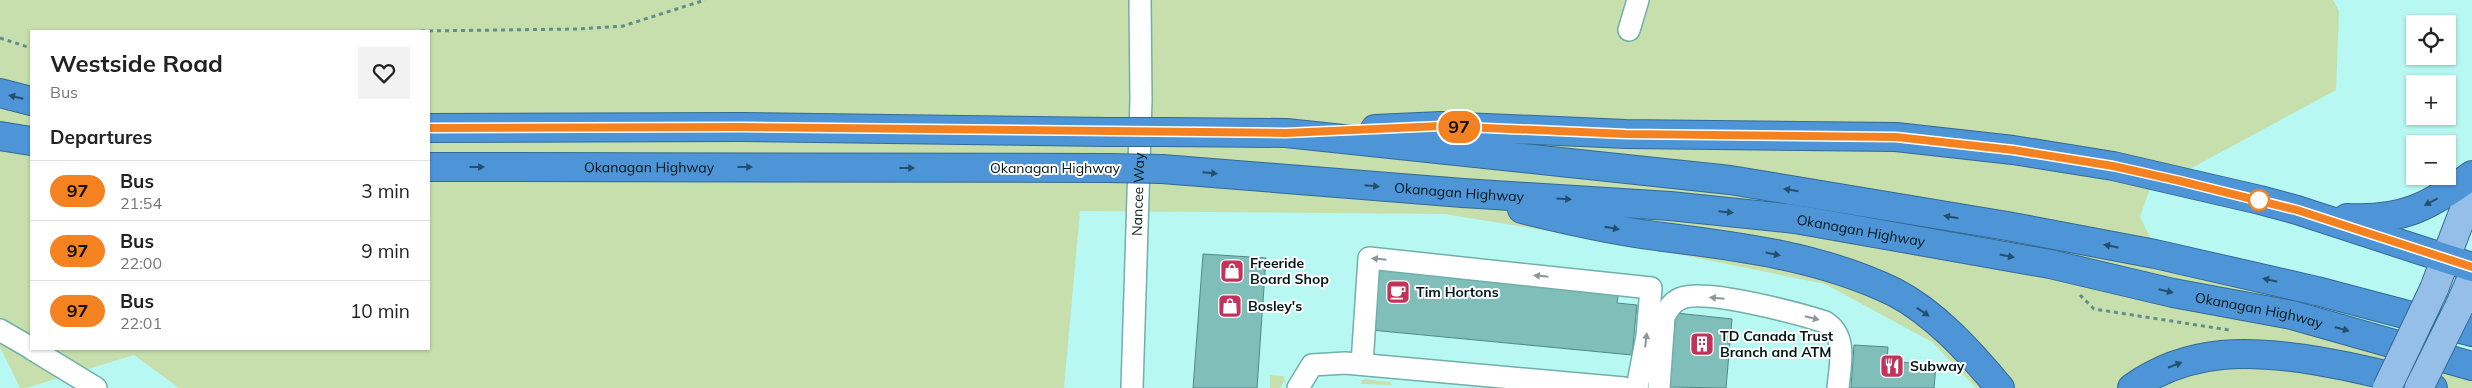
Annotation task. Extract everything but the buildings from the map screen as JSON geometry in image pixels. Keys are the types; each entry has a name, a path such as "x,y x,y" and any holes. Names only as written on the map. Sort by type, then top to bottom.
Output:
{"highway":[{"path":"0,92 30,101"},
{"path":"1286,133 1441,126 1626,134 1896,137 2013,150 2113,166 2260,200 2472,267"},
{"name":"Okanagan Highway","path":"430,128 741,127 1286,133 1730,180 1896,207 2156,254 2317,291 2472,332"},
{"path":"0,136 30,140"},
{"name":"Okanagan Highway","path":"430,167 1162,169 1463,193 1670,206 1795,219 2050,264 2173,293 2292,315 2472,366"},
{"path":"2318,217 2376,219 2401,215 2447,194 2472,175"},
{"path":"1463,193 1563,220 1655,236 1721,243 1828,266 1895,293 1934,319 2000,388"},
{"path":"2132,388 2149,376 2178,363 2214,354 2244,353 2277,354 2378,371 2433,388"}],"main road":[{"path":"2387,388 2434,289 2472,189"},
{"path":"2419,388 2472,277"}],"street":[{"name":"Nancee Way","path":"1132,388 1141,100 1140,0"},
{"path":"1629,30 1638,0"},
{"path":"1362,364 1369,258 1650,288 1646,345 1638,388"},
{"path":"1659,388 1664,316 1668,308 1685,297 1712,297 1741,301 1814,318 1832,326 1840,339 1838,388"},
{"path":"0,330 30,348"},
{"path":"34,350 96,388"},
{"path":"1298,388 1312,366 1346,362 1624,388"}],"path":[{"path":"430,31 578,29 623,26 705,0"},
{"path":"0,38 30,48"}],"green space":[{"path":"0,0 2333,0 2339,11 2336,90 2149,191 2140,217 2154,245 2472,377 2472,388 1976,388 1932,342 1825,284 1623,243 1444,214 1080,211 1064,388 179,388 134,355 26,388 20,388 0,347"},
{"path":"1270,375 1283,376 1285,380 1280,388 1270,388"},
{"path":"1365,379 1390,382 1392,385 1362,384 1361,381"}],"bus line":[{"name":"97","path":"430,128 741,127 1286,133 1441,126 1626,134 1896,137 2013,150 2113,166 2180,181 2297,210 2472,267"}],"place":[{"name":"Freeride Board Shop","path":"1232,271"},
{"name":"Tim Hortons","path":"1398,292"},
{"name":"Bosley's","path":"1230,306"},
{"name":"TD Canada Trust Branch and ATM","path":"1702,344"},
{"name":"Subway","path":"1892,366"}]}
